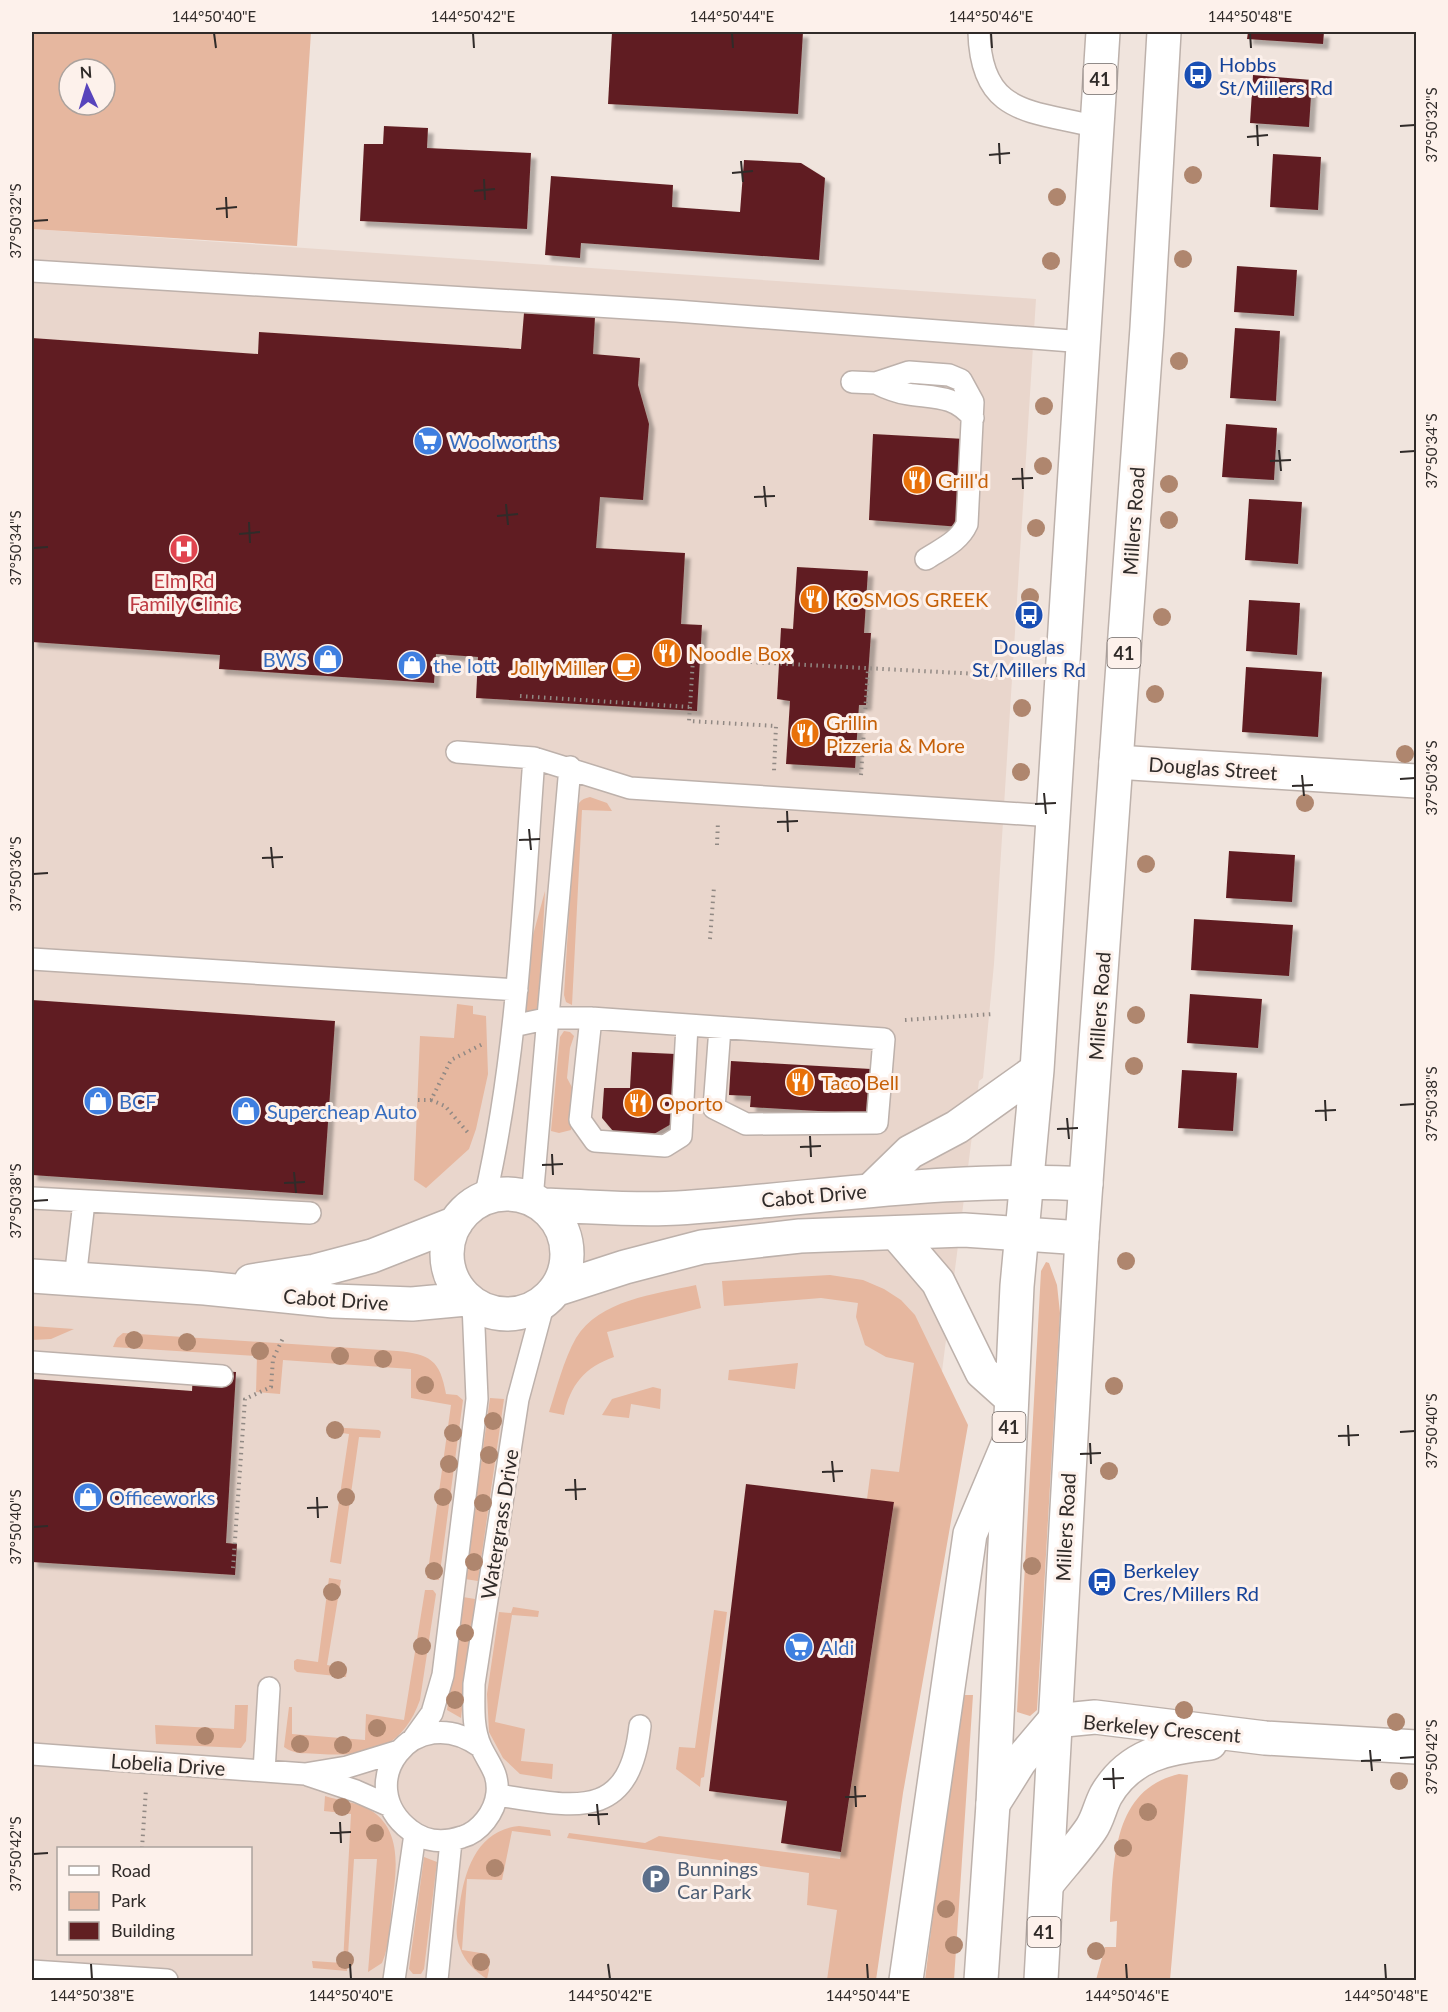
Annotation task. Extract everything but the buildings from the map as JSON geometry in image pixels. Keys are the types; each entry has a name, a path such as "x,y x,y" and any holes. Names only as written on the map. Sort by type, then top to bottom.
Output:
{"main road":[{"name":"41","path":"981,1980 993,1804 1008,1444 1021,1234 1037,1070 1103,32"},
{"name":"Millers Road","path":"1041,1980 1082,1238 1147,328 1164,32"},
{"name":"Douglas Street","path":"1116,762 1416,781"},
{"path":"872,1189 910,1152 957,1127 1037,1070"},
{"name":"Cabot Drive","path":"537,1202 676,1208 872,1189 1026,1181 1086,1184"},
{"path":"501,1194 537,1202 556,1218 567,1244 565,1273 550,1296 531,1310 508,1314 486,1311 470,1302 456,1286 449,1271 447,1255 449,1238 456,1223 468,1208 485,1198 501,1194"},
{"name":"Cabot Drive","path":"205,1288 315,1271 372,1256 456,1223"},
{"name":"Cabot Drive","path":"550,1296 625,1267 702,1246 800,1236 964,1230 1082,1238"},
{"path":"896,1233 938,1282 982,1372 1011,1398"},
{"name":"Cabot Drive","path":"32,1276 379,1303 470,1302"},
{"path":"906,1980 970,1534 1008,1444"},
{"name":"Berkeley Crescent","path":"993,1804 1020,1761 1054,1721 1095,1718 1265,1738 1416,1747"},
{"name":"Berkeley Crescent","path":"1047,1884 1092,1828 1107,1794 1125,1771 1150,1755 1173,1747 1265,1738"}],"lane":[{"path":"979,32 982,69 1009,104 1097,127"},
{"path":"32,271 676,311 1085,342"},
{"path":"852,382 876,383 909,372 949,375 961,380 973,402 967,525 963,534 926,559"},
{"path":"457,752 534,758 570,767 630,788 1053,816"},
{"path":"485,1198 500,1134 513,1026 534,758"},
{"path":"537,1202 570,767"},
{"path":"32,959 517,990"},
{"path":"513,1026 550,1018 591,1018 884,1039 877,1123 746,1124 714,1108 720,1028"},
{"path":"591,1018 580,1120 595,1141 665,1146 681,1136 687,1026"},
{"path":"32,1198 310,1213"},
{"path":"75,1279 84,1202"},
{"name":"Watergrass Drive","path":"481,1747 473,1715 474,1684 518,1399 550,1296"},
{"name":"Watergrass Drive","path":"406,1745 432,1713 443,1676 477,1399 470,1302"},
{"path":"32,1362 222,1376"},
{"path":"264,1771 269,1688"},
{"path":"497,1795 568,1805 603,1799 627,1778 637,1755 640,1726"},
{"path":"450,1731 467,1737 481,1747 494,1769 497,1795 492,1811 481,1825 468,1835 451,1841 434,1841 415,1834 400,1822 390,1806 386,1787 389,1768 406,1745 431,1732 450,1731"},
{"name":"Lobelia Drive","path":"32,1754 305,1774 347,1767 406,1745"},
{"name":"Lobelia Drive","path":"305,1774 356,1791 390,1806"},
{"path":"394,1980 415,1834"},
{"path":"437,1980 451,1841"},
{"path":"32,1971 167,1980"}],"path":[{"path":"785,774 774,774 776,726 689,722 693,659 1017,676"},
{"path":"861,779 868,669"},
{"path":"520,696 690,707"},
{"path":"717,845 718,814"},
{"path":"710,939 714,887"},
{"path":"431,1100 451,1060 486,1042"},
{"path":"418,1100 431,1100 445,1106 464,1130 478,1141"},
{"path":"233,1569 246,1399 271,1387 273,1359 284,1336"},
{"path":"142,1847 147,1777"}],"shaded area":[{"path":"32,229 1036,299 994,964 983,1078 979,1081 934,1434 856,1980 32,1980"}],"green space":[{"path":"32,32 311,32 297,246 32,229"},
{"path":"590,797 607,803 612,811 582,810 572,1005 566,1002 564,995 575,813 580,802"},
{"path":"545,891 539,1011 525,1014 530,946"},
{"path":"457,1004 473,1006 473,1014 486,1016 488,1074 476,1129 469,1149 426,1188 414,1180 420,1036 454,1038"},
{"path":"564,1031 574,1036 570,1048 567,1078 575,1093 571,1130 559,1133 551,1131 560,1037"},
{"path":"1046,1262 1049,1263 1057,1285 1060,1313 1037,1710 1030,1716 1017,1712 1041,1271"},
{"path":"830,1275 863,1280 884,1289 901,1300 915,1315 968,1425 903,1793 876,1980 827,1980 837,1910 807,1905 809,1873 567,1838 569,1833 645,1843 659,1836 840,1859 894,1503 867,1499 871,1469 899,1472 914,1363 886,1357 865,1345 856,1317 858,1303 821,1298 724,1306 722,1281"},
{"path":"696,1285 701,1308 607,1332 614,1357 595,1366 580,1378 570,1395 564,1415 549,1412 567,1356 586,1325 613,1307 629,1301"},
{"path":"32,1326 74,1329 51,1339 32,1340"},
{"path":"123,1333 397,1351 418,1354 432,1361 440,1373 446,1394 457,1395 463,1400 439,1580 427,1578 451,1405 411,1398 411,1369 283,1360 280,1394 256,1392 257,1356 113,1347 117,1338"},
{"path":"798,1363 795,1389 728,1380 729,1370"},
{"path":"653,1387 661,1389 660,1409 631,1404 629,1418 602,1415 612,1399"},
{"path":"490,1398 504,1399 478,1581 465,1579"},
{"path":"329,1427 381,1432 380,1438 359,1437 341,1564 330,1562 349,1434 328,1431"},
{"path":"329,1578 341,1580 327,1665 347,1668 346,1677 297,1672 294,1669 294,1661 297,1659 318,1662"},
{"path":"425,1590 433,1590 436,1594 420,1700 413,1717 404,1730 381,1747 353,1754 301,1753 284,1747 289,1707 292,1707 292,1734 365,1740 366,1714 404,1720"},
{"path":"463,1597 475,1599 461,1718 447,1710"},
{"path":"513,1607 539,1611 538,1617 512,1615 495,1722 525,1729 521,1761 553,1764 552,1779 520,1774 503,1758 489,1732 487,1694 499,1612 511,1613"},
{"path":"714,1610 727,1612 704,1777 701,1778 700,1787 676,1769 679,1747 695,1748"},
{"path":"960,1695 973,1695 954,1980 925,1980"},
{"path":"235,1705 248,1705 246,1741 241,1748 156,1744 155,1725 234,1729"},
{"path":"1179,1774 1188,1775 1170,1980 1096,1980 1105,1947 1116,1947 1117,1921 1110,1922 1115,1855 1128,1813 1140,1796 1156,1783"},
{"path":"325,1796 365,1807 377,1815 392,1836 396,1862 387,1949 382,1963 368,1972 377,1859 354,1859 347,1971 313,1968 312,1961 343,1963 351,1814 324,1811"},
{"path":"519,1826 550,1830 551,1836 512,1831 502,1880 467,1879 462,1950 487,1954 489,1970 487,1979 467,1962 458,1942 457,1926 462,1890 470,1865 484,1843 505,1829"},
{"path":"424,1857 437,1862 424,1969 421,1974 413,1974 409,1969"}],"place":[{"name":"Hobbs St/Millers Rd","path":"1198,75"},
{"name":"Woolworths","path":"428,441"},
{"name":"Grill'd","path":"917,480"},
{"name":"Elm Rd Family Clinic","path":"184,549"},
{"name":"KOSMOS GREEK","path":"814,599"},
{"name":"Douglas St/Millers Rd","path":"1029,615"},
{"name":"Noodle Box","path":"667,653"},
{"name":"BWS","path":"328,659"},
{"name":"the lott","path":"412,665"},
{"name":"Jolly Miller","path":"626,667"},
{"name":"Grillin Pizzeria & More","path":"805,733"},
{"name":"Taco Bell","path":"800,1082"},
{"name":"BCF","path":"98,1101"},
{"name":"Oporto","path":"638,1103"},
{"name":"Supercheap Auto","path":"246,1111"},
{"name":"Officeworks","path":"88,1497"},
{"name":"Berkeley Cres/Millers Rd","path":"1102,1582"},
{"name":"Aldi","path":"799,1647"},
{"name":"Bunnings Car Park","path":"656,1879"}]}
